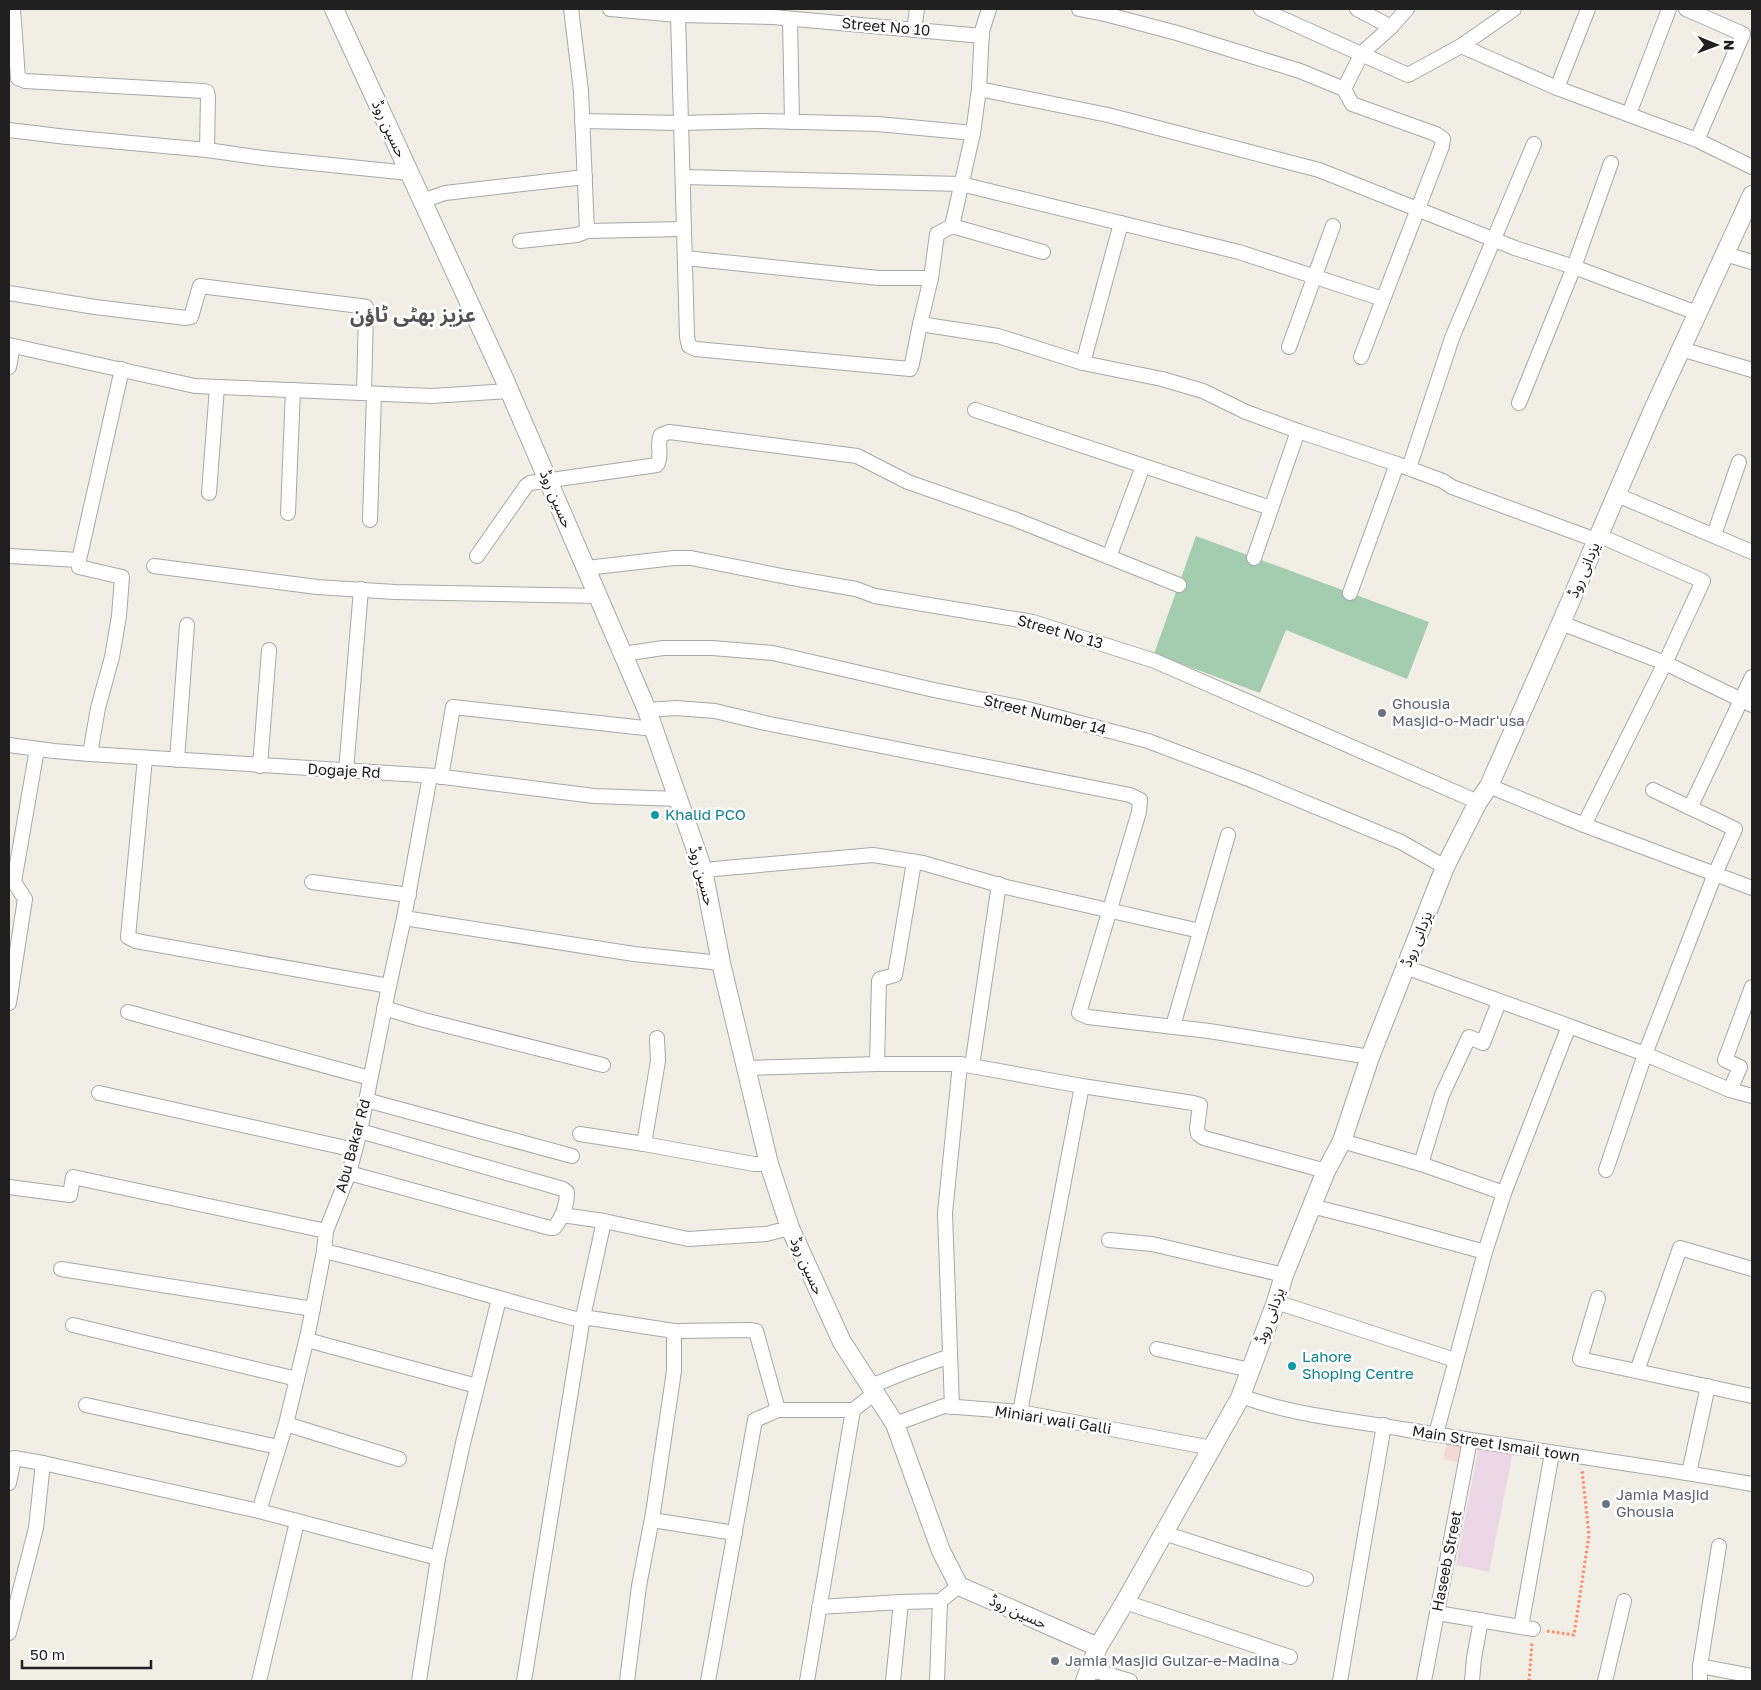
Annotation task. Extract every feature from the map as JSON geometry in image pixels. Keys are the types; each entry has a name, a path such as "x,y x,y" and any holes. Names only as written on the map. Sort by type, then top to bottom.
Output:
{"street":[{"path":"13,9 18,78 207,92 207,150"},
{"name":"حسین روڈ","path":"334,9 509,391 647,710 703,870 721,963 768,1164 790,1228 842,1342 895,1424 941,1550 959,1586 1098,1647"},
{"path":"571,9 581,92 587,231"},
{"name":"Street No 10","path":"610,9 678,15 736,12 790,19 982,36"},
{"path":"914,30 917,9"},
{"path":"952,226 973,133 979,89 982,36 989,9"},
{"path":"1079,9 1177,33 1300,71 1344,89 1352,104 1436,134 1443,139 1442,146 1361,357"},
{"path":"1261,9 1408,75 1461,46 1514,9"},
{"path":"1357,9 1391,27"},
{"path":"1344,89 1362,53 1391,27 1407,9"},
{"path":"1557,88 1588,9"},
{"path":"1629,114 1669,9"},
{"path":"1686,9 1743,34 1697,140"},
{"path":"678,15 687,337 689,346 696,349 910,368 931,278 937,234 952,226 1043,252"},
{"path":"790,19 792,122"},
{"path":"1461,46 1557,88 1697,140 1752,167"},
{"path":"979,89 1108,115 1319,170 1515,248 1574,267 1697,313"},
{"path":"582,122 878,124 973,133"},
{"path":"9,130 66,138 207,150 263,158 409,173"},
{"path":"1350,593 1403,466 1452,338 1534,144"},
{"path":"1519,403 1574,267 1611,164"},
{"path":"422,201 445,194 585,177"},
{"path":"683,177 961,184 1239,252 1383,299"},
{"name":"یزدانی روڈ","path":"1087,1675 1098,1647 1241,1396 1276,1302 1284,1275 1326,1171 1342,1141 1370,1057 1446,867 1478,802 1489,786 1597,537 1697,313 1752,196"},
{"path":"1083,363 1121,223"},
{"path":"1289,347 1332,226"},
{"path":"520,241 578,234 587,231 684,228"},
{"path":"1725,254 1752,262"},
{"path":"685,258 879,278 931,278"},
{"path":"9,293 95,307 186,318 191,317 200,286 366,308 370,520"},
{"path":"920,324 998,336 1083,363 1162,379 1203,391 1246,412 1403,466 1443,481 1452,487 1597,537 1703,582 1584,825"},
{"path":"9,367 11,345 195,386 432,396 509,391"},
{"path":"1681,349 1752,370"},
{"path":"90,754 98,708 112,657 119,616 122,577 79,567 79,560 122,369"},
{"path":"209,492 217,387"},
{"path":"288,513 293,390"},
{"path":"975,410 1271,508"},
{"path":"1254,558 1298,431"},
{"path":"477,556 530,483 657,464 660,457 658,440 661,435 669,432 858,456 908,482 1014,519 1179,585"},
{"path":"1714,535 1739,462"},
{"path":"1109,557 1143,466"},
{"path":"1617,494 1752,552"},
{"path":"9,556 79,560"},
{"name":"Street No 13","path":"586,568 674,558 691,558 787,577 856,588 874,596 1033,622 1155,661 1478,802"},
{"path":"154,566 317,587 395,592 598,596"},
{"path":"346,771 360,589"},
{"path":"1561,623 1665,663 1747,703"},
{"path":"177,760 187,625"},
{"name":"Street Number 14","path":"623,654 663,648 712,648 773,653 934,690 1024,708 1148,741 1191,757 1252,780 1401,842 1446,867"},
{"path":"260,766 270,650"},
{"path":"1690,808 1747,703 1752,677"},
{"name":"Abu Bakar Rd","path":"259,1511 286,1424 307,1340 326,1231 349,1173 360,1131 408,895 453,707 654,729"},
{"path":"647,710 676,708 715,711 765,723 1130,795 1140,800 1139,812 1079,1013 1088,1017 1173,1026 1370,1057"},
{"name":"Dogaje Rd","path":"9,745 145,758 436,776 594,796 679,798"},
{"path":"9,1003 25,899 14,882 37,749"},
{"path":"145,758 128,937 136,941 389,986"},
{"path":"1489,786 1584,825 1752,887"},
{"path":"1606,1170 1645,1054 1715,874 1735,829 1653,790"},
{"path":"1173,1026 1228,835"},
{"path":"703,870 873,855 914,862 1109,911 1200,931"},
{"path":"877,1064 879,981 894,975 914,862"},
{"path":"312,882 408,895"},
{"path":"952,1407 945,1213 966,1065 999,884"},
{"path":"404,918 634,954 721,963"},
{"path":"1405,967 1645,1054 1730,1090 1752,1096"},
{"path":"1730,1090 1740,1067 1725,1060 1752,987"},
{"path":"1421,1164 1442,1096 1469,1037 1483,1043 1499,1002"},
{"path":"384,1008 424,1020 603,1065"},
{"path":"128,1012 370,1078"},
{"path":"1436,1434 1485,1252 1504,1193 1569,1026"},
{"path":"644,1144 658,1061 657,1038"},
{"path":"746,1068 877,1064 966,1065 1082,1086 1193,1103 1200,1105 1197,1128 1198,1134 1204,1138 1326,1171"},
{"path":"1020,1412 1082,1086"},
{"path":"99,1093 355,1150"},
{"path":"366,1100 572,1156"},
{"path":"349,1173 550,1228 554,1228 562,1215 567,1197 567,1192 563,1189 360,1131"},
{"path":"580,1134 754,1164 768,1164"},
{"path":"1342,1141 1421,1164 1504,1193"},
{"path":"9,1187 70,1195 73,1177 326,1231"},
{"path":"1311,1206 1379,1222 1485,1252"},
{"path":"562,1215 604,1221 688,1239 766,1234 790,1228"},
{"path":"524,1681 583,1317 604,1221"},
{"path":"1109,1240 1152,1244 1284,1275"},
{"path":"1637,1371 1680,1248 1752,1269"},
{"path":"324,1251 390,1266 499,1299 576,1319 583,1317 674,1331 756,1331 778,1410"},
{"path":"60,1269 313,1309"},
{"path":"1598,1298 1580,1359 1752,1396"},
{"path":"419,1681 438,1558 476,1386 499,1299"},
{"path":"1276,1302 1455,1360"},
{"path":"73,1326 297,1379"},
{"path":"627,1681 639,1586 652,1520 674,1371 674,1331"},
{"path":"307,1340 476,1386"},
{"path":"1157,1349 1250,1370"},
{"path":"807,1681 853,1410 881,1382 950,1356"},
{"path":"1689,1473 1708,1386"},
{"name":"Main Street Ismail town","path":"1241,1396 1262,1404 1312,1416 1384,1425 1752,1484"},
{"path":"86,1405 278,1447"},
{"name":"Miniari wali Galli","path":"895,1424 944,1406 1020,1412 1212,1448"},
{"path":"708,1681 755,1420 778,1410 853,1410"},
{"path":"286,1424 399,1459"},
{"path":"1340,1681 1384,1425"},
{"name":"Haseeb Street","path":"1424,1681 1470,1440"},
{"path":"1437,1613 1527,1628 1552,1453"},
{"path":"9,1483 14,1458 259,1511 438,1558"},
{"path":"9,1633 36,1528 42,1463"},
{"path":"652,1520 735,1533"},
{"path":"259,1681 297,1522"},
{"path":"1164,1533 1306,1579"},
{"path":"1700,1681 1700,1666 1719,1546"},
{"path":"819,1607 940,1601 959,1586"},
{"path":"937,1681 940,1601"},
{"path":"1605,1681 1624,1601"},
{"path":"893,1681 901,1602"},
{"path":"1125,1602 1290,1657"},
{"path":"1472,1681 1481,1620"},
{"path":"1700,1666 1752,1676"},
{"path":"1087,1675 1130,1681"}],"path":[{"path":"1529,1681 1527,1628 1574,1636 1589,1535 1580,1457"}],"shaded area":[{"path":"1449,1436 1470,1440 1465,1464 1443,1459"},
{"path":"1480,1441 1514,1447 1489,1572 1456,1565"}],"green space":[{"path":"1196,536 1429,622 1407,679 1286,630 1260,693 1154,654"}],"place":[{"name":"Ghousia Masjid-o-Madr'usa","path":"1382,713"},
{"name":"Khalid PCO","path":"655,815"},
{"name":"Lahore Shoping Centre","path":"1292,1366"},
{"name":"Jamia Masjid Ghousia","path":"1606,1504"},
{"name":"Jamia Masjid Gulzar-e-Madina","path":"1055,1661"}],"district":[{"name":"عزیز بھٹی ٹاؤن","path":"413,315"}]}
